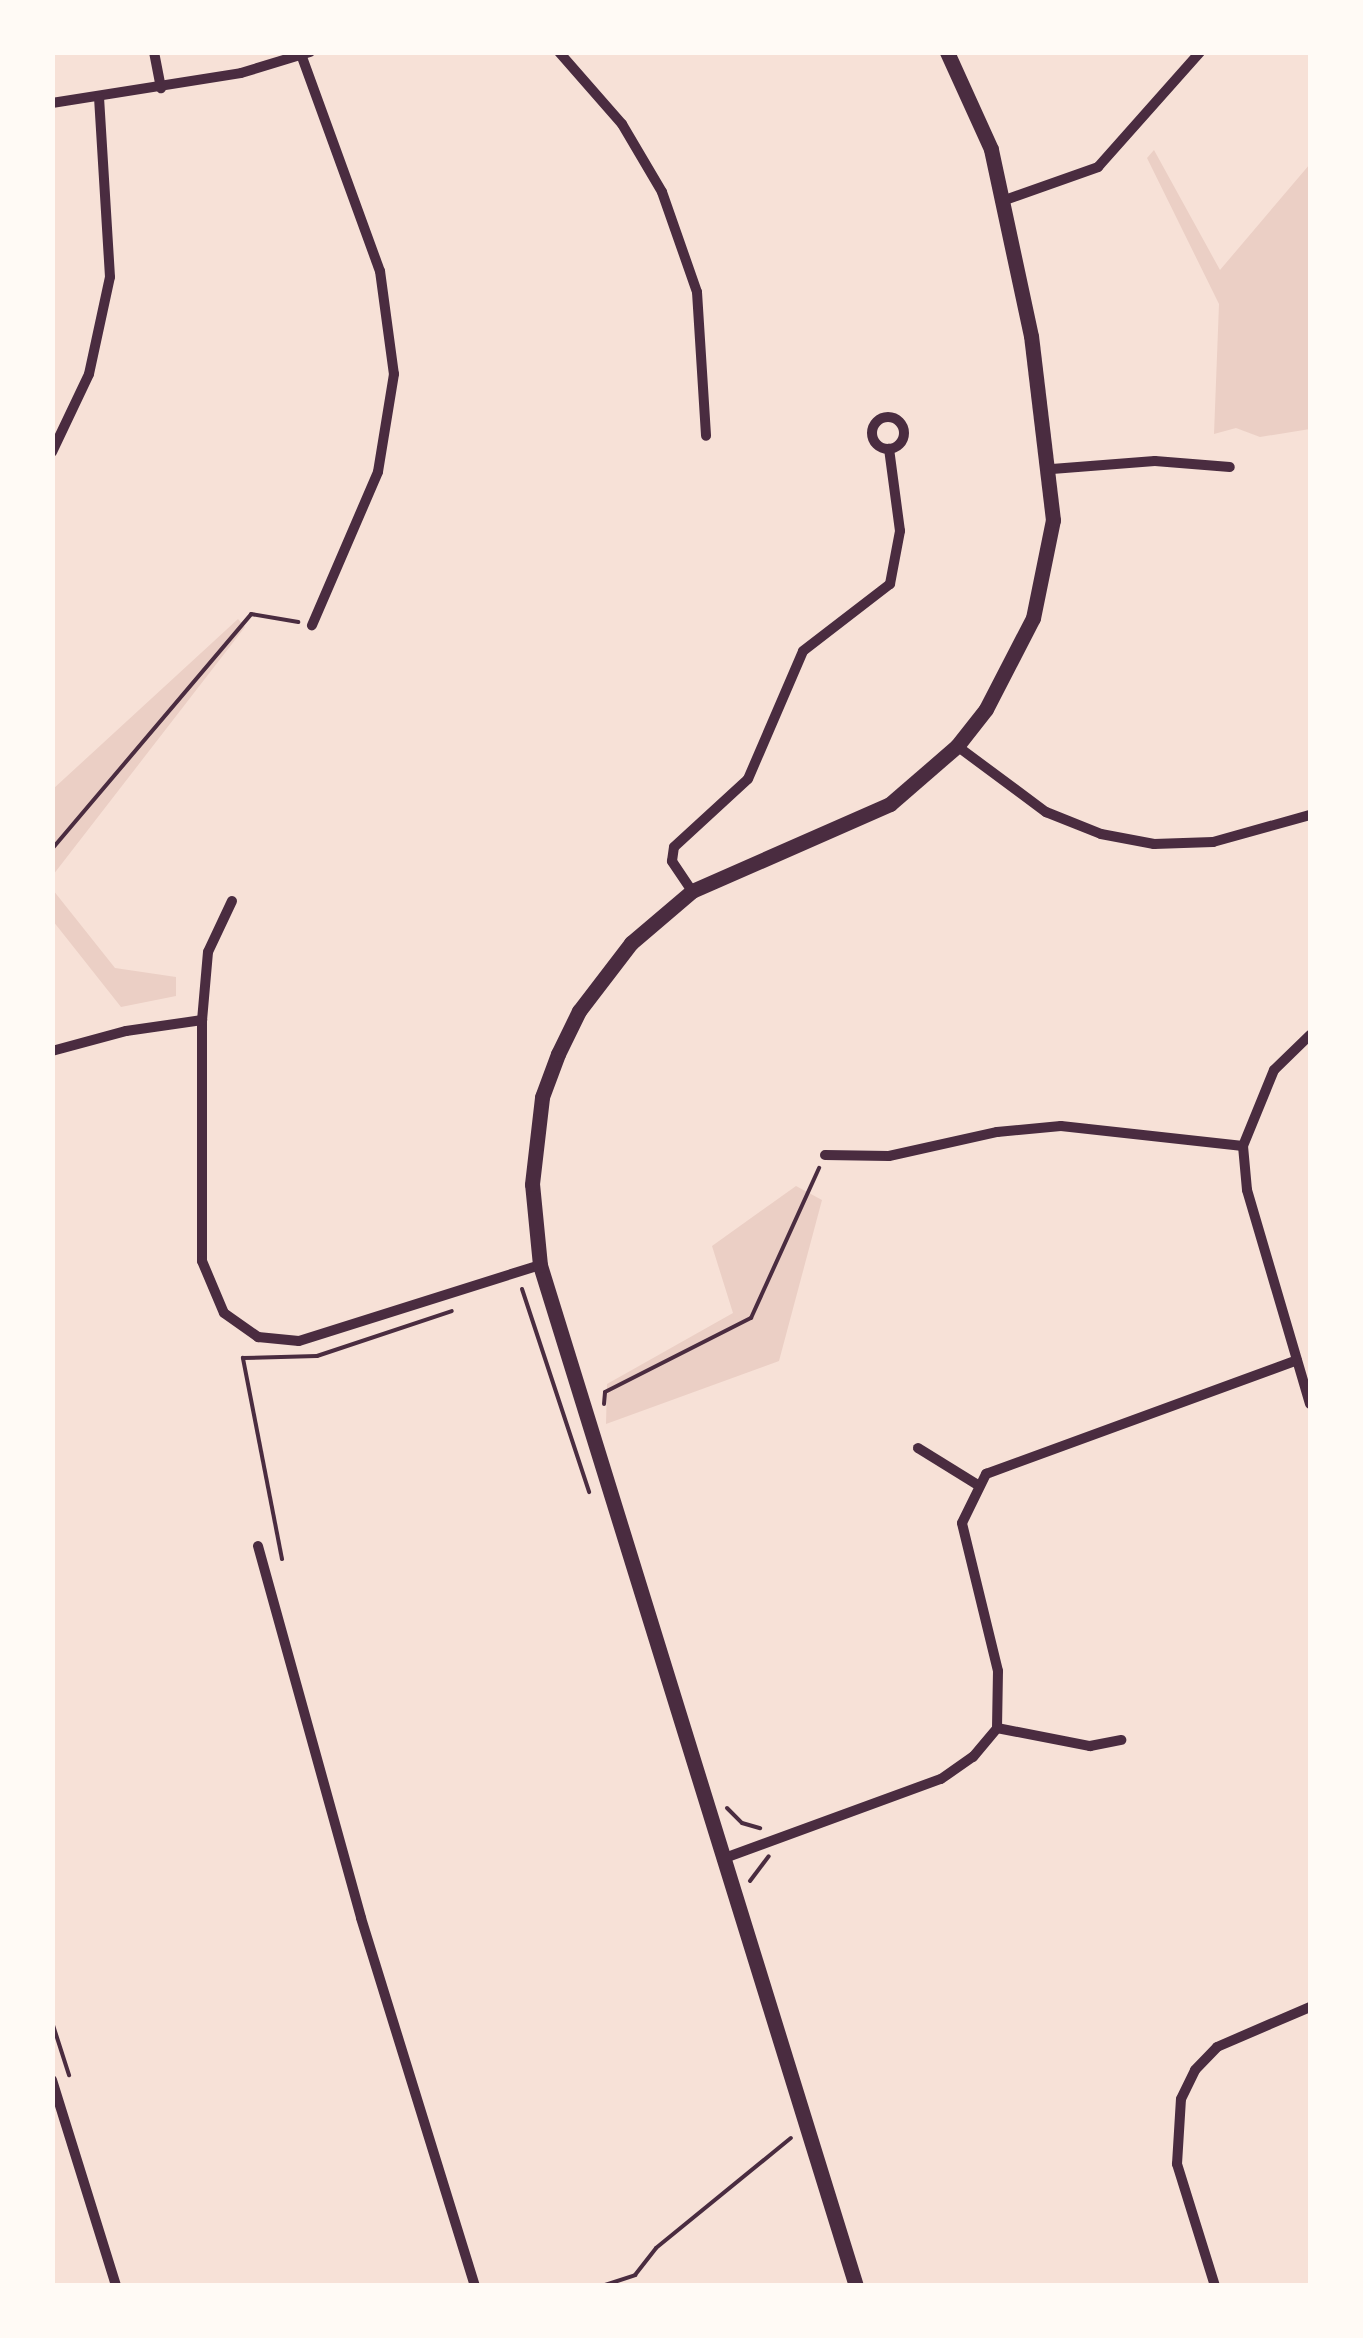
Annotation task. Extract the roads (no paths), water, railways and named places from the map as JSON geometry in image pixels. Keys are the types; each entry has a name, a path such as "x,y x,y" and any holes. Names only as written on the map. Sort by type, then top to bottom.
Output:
{"street":[{"path":"154,52 161,88"},
{"path":"558,52 622,124 662,192 697,292 706,436"},
{"path":"856,2286 540,1265 534,1136 558,1054 605,974 692,891 852,826 890,804 956,746 1013,666 1033,618 1051,536 1052,469 1005,200 967,88 947,52"},
{"path":"1005,200 1098,167 1200,52"},
{"path":"52,103 161,88 306,54 380,270 394,374 378,472 312,625"},
{"path":"52,452 89,374 110,277 99,96"},
{"path":"692,891 672,861 674,848 748,779 803,651 890,584 900,530 889,449"},
{"path":"1052,469 1154,461 1230,467"},
{"path":"956,746 1046,812 1101,834 1154,844 1213,842 1310,815"},
{"path":"232,901 208,952 202,1020 203,1273 214,1299 246,1332 299,1341 540,1265"},
{"path":"52,1050 202,1020"},
{"path":"1310,1035 1274,1070 1244,1146 1247,1190 1310,1404"},
{"path":"825,1155 889,1156 996,1132 1062,1126 1244,1146"},
{"path":"722,1859 941,1780 973,1757 997,1728 998,1671 964,1540 965,1508 976,1484 1022,1456 1296,1360"},
{"path":"918,1448 976,1484"},
{"path":"258,1546 368,1944 475,2286"},
{"path":"997,1728 1090,1746 1121,1740"},
{"path":"1215,2286 1177,2164 1181,2099 1195,2070 1230,2038 1310,2007"},
{"path":"52,2080 116,2286"}]}
